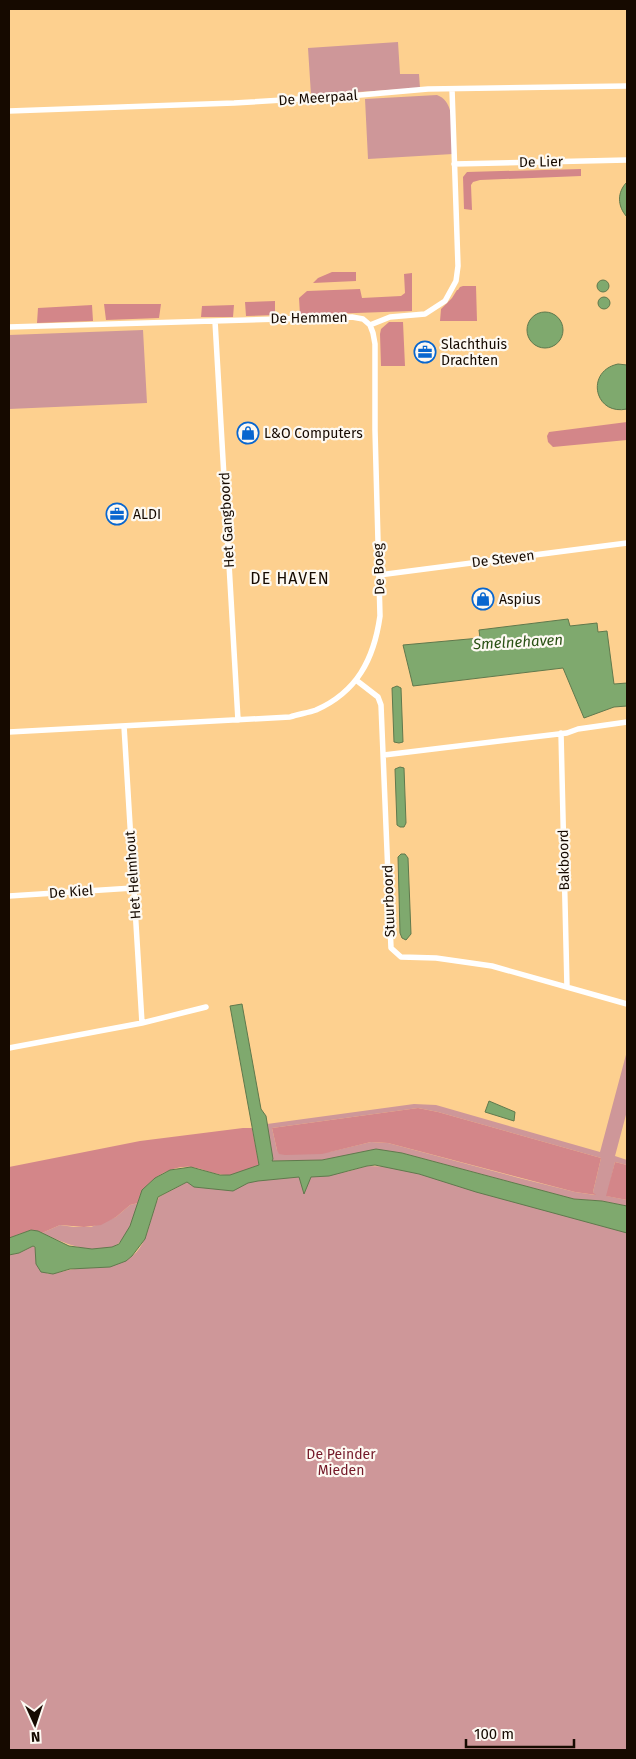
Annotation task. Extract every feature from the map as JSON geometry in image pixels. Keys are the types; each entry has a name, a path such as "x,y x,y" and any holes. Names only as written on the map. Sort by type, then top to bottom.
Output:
{"street":[{"name":"De Meerpaal","path":"9,111 234,103 428,89 627,86"},
{"path":"370,325 390,317 425,314 446,301 456,281 458,266 452,89"},
{"name":"De Lier","path":"454,164 627,160"},
{"name":"De Hemmen","path":"9,327 352,316 363,319 370,325"},
{"name":"Het Gangboord","path":"215,320 238,720"},
{"name":"De Boeg","path":"238,720 290,717 316,710 338,697 356,680 368,661 377,639 380,616 375,430 375,344 370,325"},
{"name":"De Steven","path":"379,576 627,544"},
{"name":"Stuurboord","path":"356,680 378,697 381,705 391,948 401,957 436,958 492,966 627,1004"},
{"path":"9,732 238,720"},
{"path":"384,755 561,733 627,722"},
{"name":"Het Helmhout","path":"124,726 142,1023"},
{"name":"Bakboord","path":"561,733 567,987"},
{"name":"De Kiel","path":"9,896 133,888"},
{"path":"9,1048 142,1023 206,1007"}],"green space":[{"path":"398,42 400,74 419,74 420,88 311,95 308,48"},
{"path":"437,95 448,105 451,112 453,154 368,159 365,99"},
{"path":"143,330 147,403 9,409 9,335"},
{"path":"627,1051 627,1111 615,1156 627,1160 627,1165 615,1162 607,1196 627,1200 627,1206 602,1201 574,1199 402,1153 390,1152 322,1160 271,1161 267,1124 414,1104 436,1105 600,1152","holes":["418,1108 601,1158 593,1192 595,1195 519,1178 388,1143 371,1142 329,1152 277,1150 272,1128"]},
{"name":"De Peinder Mieden","path":"367,1166 403,1167 627,1231 627,1750 9,1750 9,1255 19,1253 33,1246 37,1250 36,1264 48,1274 116,1264 132,1256 139,1249 147,1233 159,1197 187,1182 243,1181 346,1172"},
{"path":"138,1203 134,1219 127,1234 112,1247 102,1249 81,1248 42,1233 60,1225 91,1227 116,1217 130,1205"}],"shaded area":[{"path":"581,169 581,176 480,180 473,182 471,185 472,210 464,209 463,177 467,172"},
{"path":"332,272 356,272 356,281 313,283 318,278"},
{"path":"412,273 412,311 300,315 299,298 307,291 360,289 362,298 401,296 405,293 404,274"},
{"path":"463,286 476,286 477,321 440,321 441,309 457,290"},
{"path":"275,301 275,315 246,316 245,302"},
{"path":"104,304 161,304 159,318 106,320"},
{"path":"92,305 93,321 37,323 38,308"},
{"path":"234,305 233,317 201,317 202,306"},
{"path":"389,322 403,322 405,366 381,366 380,334 381,329"},
{"path":"627,422 627,440 553,447 548,442 547,436 549,432"},
{"path":"418,1108 601,1158 593,1192 596,1195 575,1192 388,1143 371,1142 322,1154 279,1154 272,1128"},
{"path":"252,1128 259,1165 234,1175 220,1174 192,1167 175,1168 158,1176 151,1182 145,1188 138,1203 130,1205 116,1217 101,1225 84,1227 60,1225 42,1233 31,1230 9,1238 9,1167 140,1141"},
{"path":"615,1162 627,1165 627,1200 606,1196"}],"water":[{"path":"627,182 627,217 621,208 620,195"},
{"path":"603,280 609,286 603,292 597,286"},
{"path":"602,297 606,297 610,303 606,309 602,309 598,305 598,301"},
{"path":"545,312 557,318 563,330 557,342 545,348 533,342 527,330 533,318"},
{"path":"618,364 627,365 627,409 616,409 607,406 601,400 598,392 598,383 601,375 608,368"},
{"name":"Smelnehaven","path":"568,619 570,626 597,623 598,632 607,631 614,684 627,683 627,706 614,707 584,718 563,668 413,686 403,645 480,638 479,630"},
{"path":"397,686 401,688 403,742 399,743 394,742 392,688"},
{"path":"404,768 406,823 404,827 397,825 395,769"},
{"path":"401,854 405,854 408,858 411,934 406,940 402,938 400,933 398,857"},
{"path":"242,1004 261,1109 266,1116 272,1161 322,1160 376,1149 402,1153 574,1199 602,1201 627,1206 627,1233 476,1192 419,1174 375,1165 329,1176 311,1177 304,1194 299,1177 248,1183 233,1191 194,1187 187,1182 158,1197 145,1239 126,1261 110,1267 70,1269 53,1274 41,1272 36,1264 35,1247 33,1246 19,1253 9,1255 9,1238 31,1230 38,1231 69,1246 92,1249 112,1247 119,1244 130,1226 142,1190 155,1178 170,1170 191,1167 220,1175 230,1175 259,1165 230,1006"},
{"path":"489,1101 515,1112 514,1121 485,1112"}],"place":[{"name":"Slachthuis Drachten","path":"425,352"},
{"name":"L&O Computers","path":"248,433"},
{"name":"ALDI","path":"117,514"},
{"name":"Aspius","path":"483,599"}],"district":[{"name":"DE HAVEN","path":"290,578"}]}
